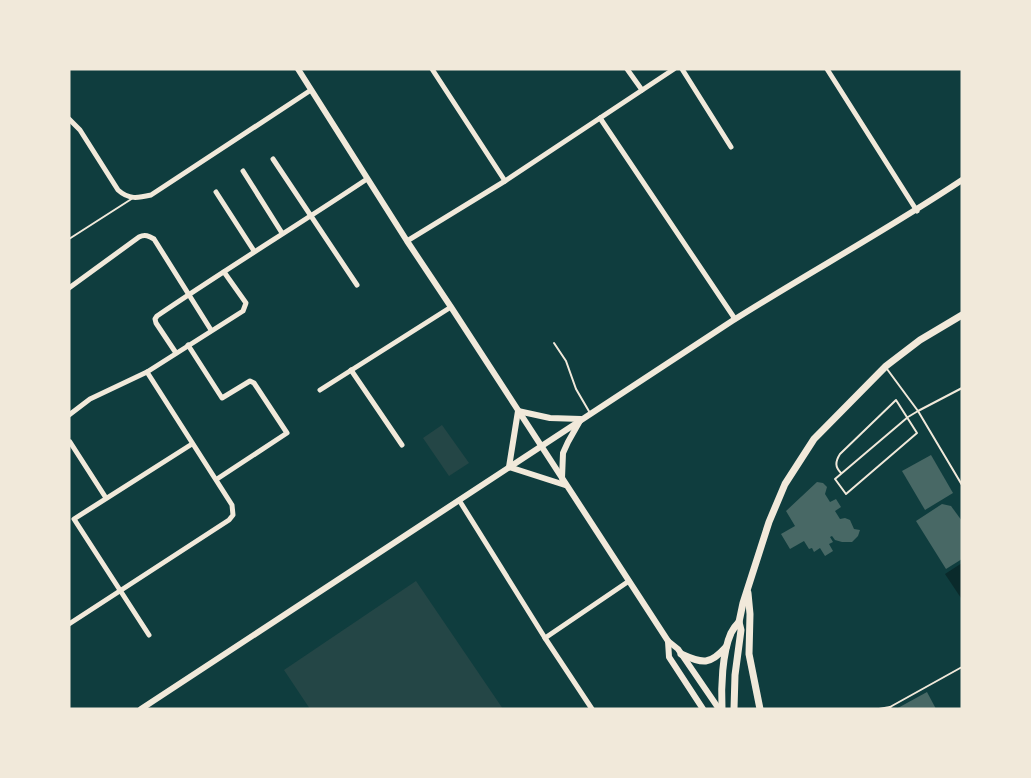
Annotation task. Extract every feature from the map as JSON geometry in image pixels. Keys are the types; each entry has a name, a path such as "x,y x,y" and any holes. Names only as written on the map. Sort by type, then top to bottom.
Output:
{"main road":[{"path":"721,709 727,646 731,632 739,622 747,587 769,522 785,484 814,439 886,366 920,340 962,315"},
{"path":"747,587 750,615 749,654 760,709"},
{"path":"734,709 735,675 741,630 739,622"},
{"path":"681,654 701,662 710,661 727,646"}],"street":[{"path":"298,69 407,241 668,641 678,649 721,709"},
{"path":"432,69 505,181"},
{"path":"627,69 642,90"},
{"path":"407,241 505,181 674,69"},
{"path":"682,69 731,147"},
{"path":"826,69 917,210"},
{"path":"69,119 80,130 118,190 133,198 151,195 311,90"},
{"path":"600,118 735,319"},
{"path":"273,159 357,285"},
{"path":"243,171 282,233"},
{"path":"176,353 156,323 157,316 367,179"},
{"path":"141,709 735,319 917,210 962,180"},
{"path":"216,192 254,251"},
{"path":"69,288 144,235 154,240 211,330"},
{"path":"69,415 90,399 147,372 243,311 246,303 224,272"},
{"path":"320,390 452,307"},
{"path":"188,345 222,398 250,381 254,383 287,433 216,479"},
{"path":"351,370 402,445"},
{"path":"69,624 229,520 232,515 232,505 147,372"},
{"path":"518,411 550,418 581,419"},
{"path":"509,467 518,411"},
{"path":"562,479 563,453 581,419"},
{"path":"70,442 106,498"},
{"path":"149,635 74,519 192,444"},
{"path":"509,467 566,486"},
{"path":"459,500 591,709"},
{"path":"545,638 629,581"},
{"path":"668,641 669,657 703,709"}],"lane":[{"path":"69,240 133,198"},
{"path":"554,343 566,361 576,389 590,413"},
{"path":"886,366 918,411 962,485"},
{"path":"841,473 836,466 836,460 840,454 896,400 908,417 917,433 846,494 835,479 841,473 908,417 962,388"},
{"path":"879,709 891,708 962,667"}],"shaded area":[{"path":"442,425 469,463 449,476 423,438"},
{"path":"962,563 962,597 961,598 945,574"},
{"path":"416,581 503,709 310,709 284,670"}],"building":[{"path":"931,455 953,493 925,510 902,471"},
{"path":"817,482 827,487 825,494 830,502 836,499 841,507 835,511 840,519 850,520 854,529 860,530 852,542 842,542 830,537 833,542 829,544 833,551 825,556 820,548 814,552 812,548 809,549 804,541 790,549 781,534 795,526 786,511"},
{"path":"942,504 951,506 962,521 962,559 946,569 916,521"},
{"path":"927,692 936,709 896,709"}]}
